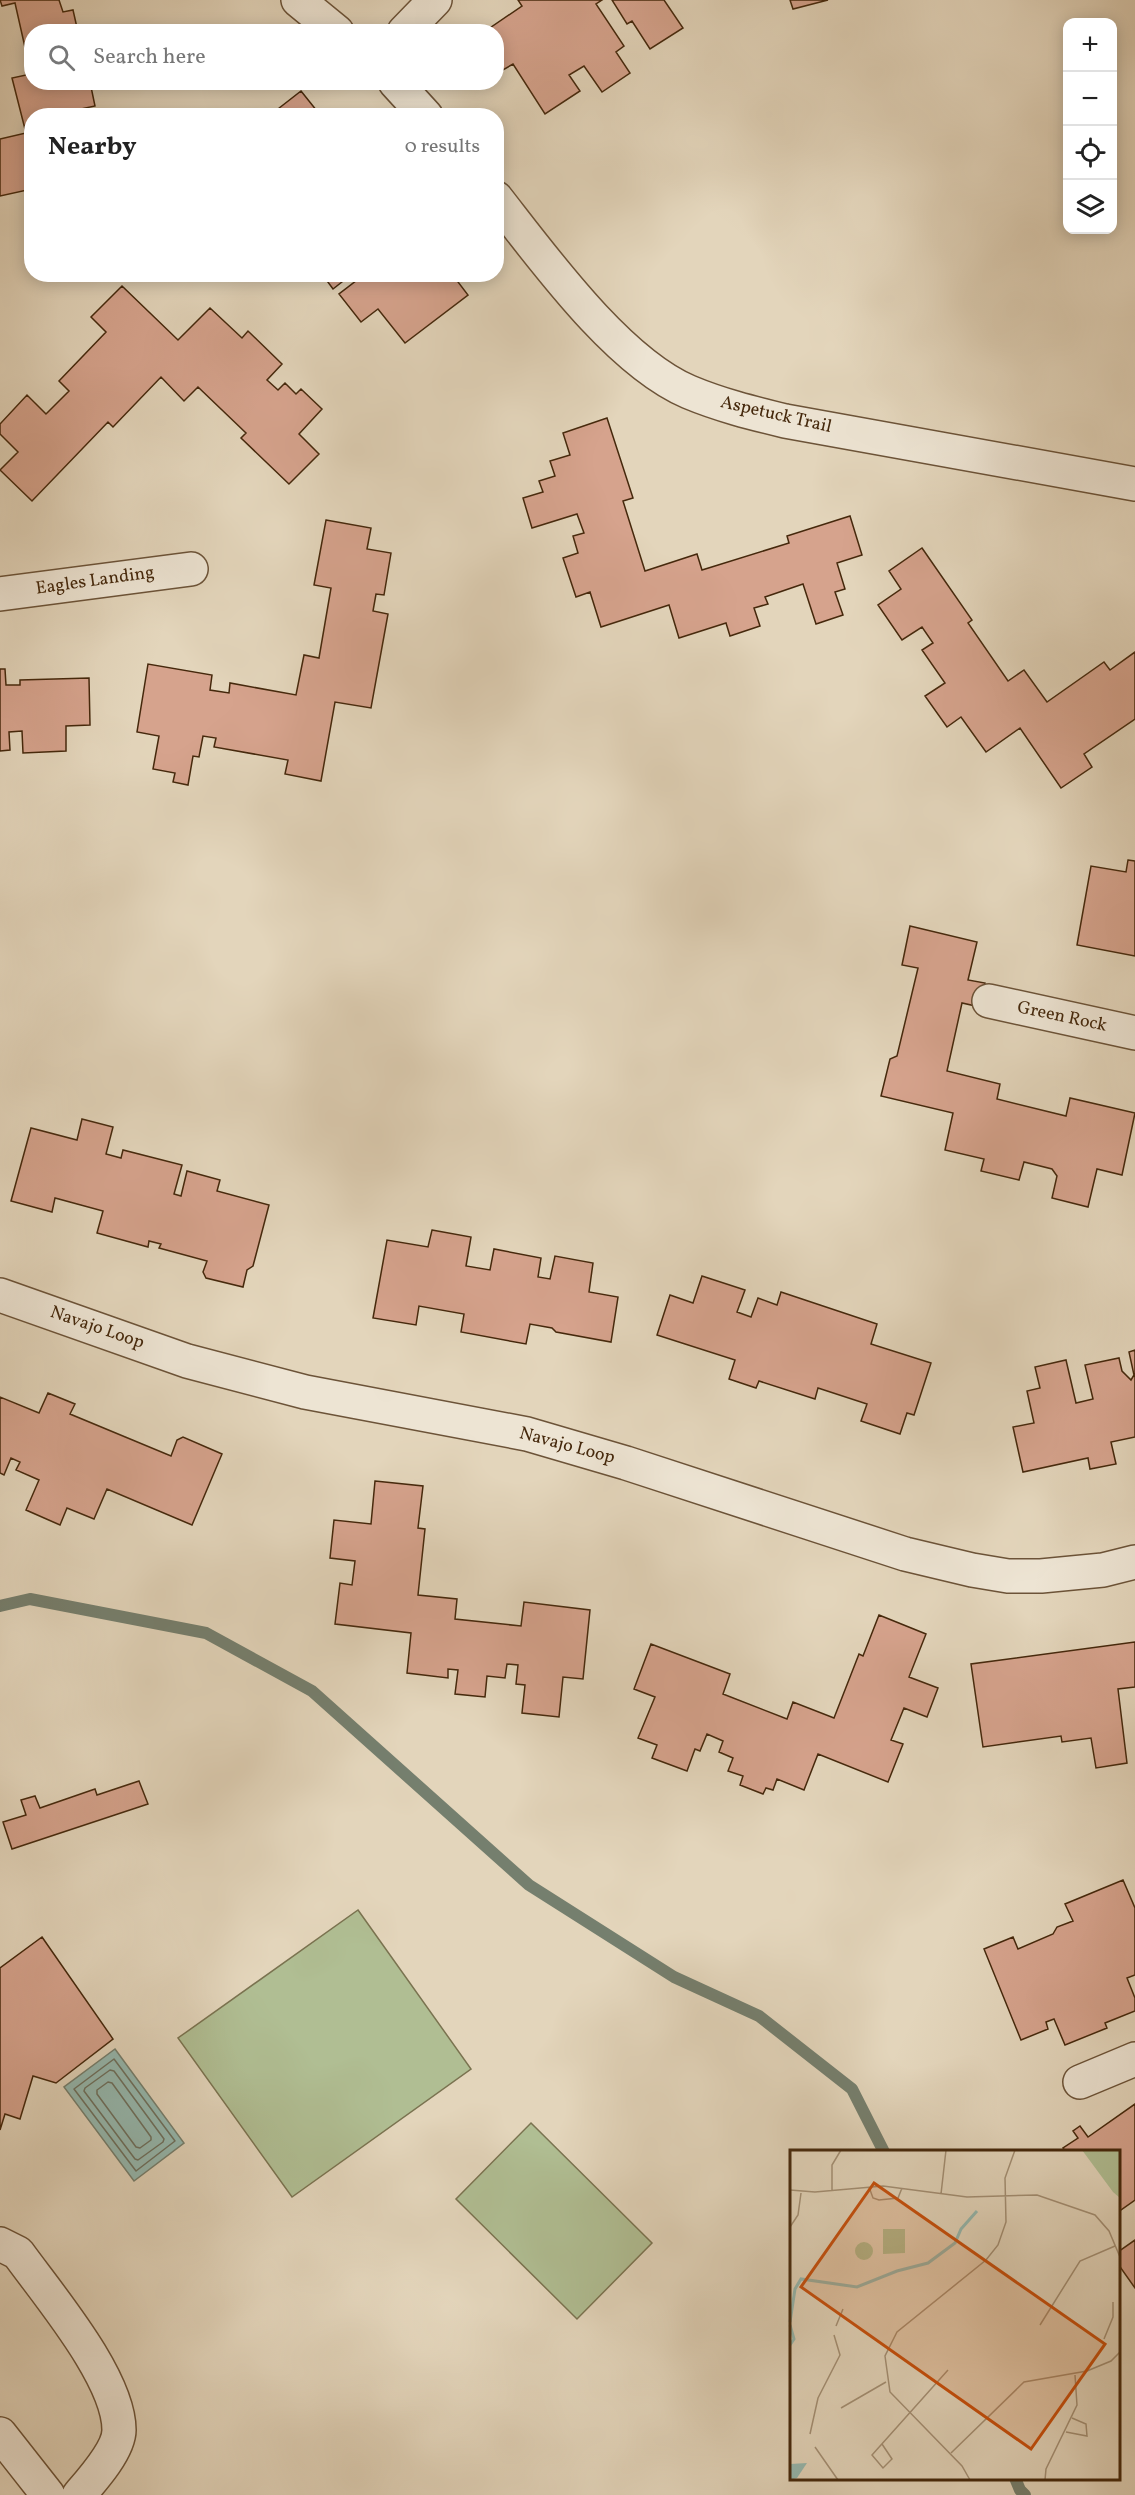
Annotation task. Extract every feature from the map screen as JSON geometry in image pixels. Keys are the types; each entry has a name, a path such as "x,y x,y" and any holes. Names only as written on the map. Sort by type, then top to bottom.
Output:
{"street":[{"path":"298,0 327,24"},
{"path":"412,24 435,0"},
{"path":"402,90 419,108"},
{"name":"Aspetuck Trail","path":"504,208 557,276 618,340 645,365 687,391 738,410 785,421 1135,484"},
{"name":"Eagles Landing","path":"0,594 191,569"},
{"name":"Green Rock","path":"988,1002 1135,1033"},
{"name":"Navajo Loop","path":"0,1295 187,1361 305,1392 527,1434 626,1463 894,1550 961,1567 1008,1576 1041,1576 1103,1570 1135,1562"},
{"path":"1080,2082 1135,2059"},
{"path":"0,2244 18,2253 25,2262 102,2372 115,2403 119,2432 106,2463 80,2495"},
{"path":"0,2434 48,2495"}],"green space":[{"path":"358,1910 471,2069 292,2197 178,2038"},
{"path":"531,2123 652,2243 577,2319 456,2199"}],"water":[{"path":"115,2049 184,2143 134,2181 64,2087"}],"building":[{"path":"0,0 59,0 63,12 73,10 76,24 24,24 24,43 15,3 2,6"},
{"path":"518,0 602,0 596,4 624,46 616,52 630,73 602,92 584,66 569,75 580,91 545,114 513,64 504,69 504,24 496,24 522,6"},
{"path":"612,0 664,0 683,28 650,49 632,21 627,24"},
{"path":"790,0 828,0 793,9"},
{"path":"24,75 24,90 92,90 95,106 24,108 24,125 12,78"},
{"path":"301,91 315,108 279,108"},
{"path":"24,133 24,191 0,196 0,139"},
{"path":"328,282 342,282 333,289"},
{"path":"354,282 458,282 468,295 405,343 378,309 361,322 339,294"},
{"path":"122,286 178,340 210,308 242,338 248,331 282,364 267,380 278,390 285,383 296,394 301,389 322,409 299,434 319,454 289,484 241,438 246,433 198,387 184,401 161,377 113,427 108,422 32,501 0,470 18,452 0,434 0,424 27,395 46,414 69,391 59,381 106,332 91,317"},
{"path":"607,418 633,498 623,501 645,571 697,554 702,570 789,543 787,536 850,516 862,555 837,563 845,589 835,592 843,615 816,624 803,584 765,597 768,604 754,608 760,626 730,636 726,623 679,638 669,605 601,627 590,592 576,597 563,558 578,553 573,536 584,533 577,514 532,528 523,498 543,492 539,481 555,476 550,461 570,455 563,433"},
{"path":"326,520 371,528 367,549 391,553 384,595 376,594 373,611 388,614 371,708 335,702 321,781 285,774 288,760 214,747 216,738 203,736 199,757 193,756 188,785 173,782 175,773 153,769 159,736 137,732 148,664 212,675 210,690 229,693 230,683 296,695 304,655 319,658 331,588 314,585"},
{"path":"922,548 972,620 968,623 1008,681 1024,670 1047,702 1104,662 1110,670 1135,652 1135,719 1084,754 1092,767 1061,788 1020,728 986,752 961,717 947,727 925,696 945,683 922,650 933,643 922,627 902,640 878,605 901,589 889,571"},
{"path":"0,669 5,669 6,685 20,685 20,680 89,678 90,725 66,726 66,751 23,753 22,731 9,732 10,750 0,751"},
{"path":"1128,860 1135,861 1135,956 1077,945 1091,866 1126,872"},
{"path":"910,926 977,942 968,980 985,983 980,1007 962,1003 947,1071 1000,1084 997,1099 1066,1116 1070,1098 1135,1113 1122,1175 1097,1169 1088,1207 1052,1198 1057,1176 1052,1169 1024,1162 1019,1180 981,1171 984,1159 945,1150 953,1113 881,1096 890,1059 897,1056 918,968 902,965"},
{"path":"82,1119 113,1127 106,1154 121,1158 123,1150 182,1165 174,1194 181,1196 187,1171 220,1180 217,1191 269,1205 253,1266 247,1270 243,1287 206,1278 203,1272 207,1261 159,1248 161,1244 149,1241 148,1247 97,1233 103,1211 55,1198 52,1212 11,1201 31,1128 77,1140"},
{"path":"432,1230 471,1237 466,1266 490,1270 494,1249 541,1258 538,1277 550,1279 555,1256 593,1263 589,1292 618,1297 611,1342 556,1332 552,1328 530,1324 526,1344 461,1332 464,1314 419,1306 416,1325 373,1318 387,1240 428,1247"},
{"path":"702,1276 745,1290 737,1312 751,1317 758,1298 777,1305 781,1292 877,1324 871,1344 931,1363 914,1415 907,1413 900,1434 861,1421 867,1404 818,1388 815,1399 759,1381 756,1388 729,1379 735,1360 657,1335 670,1295 693,1303"},
{"path":"1135,1350 1135,1437 1111,1442 1116,1464 1090,1469 1088,1458 1023,1472 1013,1427 1034,1423 1027,1391 1040,1388 1035,1367 1066,1360 1076,1403 1093,1399 1085,1365 1119,1358 1122,1371 1131,1380 1134,1375 1129,1352"},
{"path":"48,1393 75,1404 70,1414 171,1456 177,1440 183,1437 222,1454 192,1525 107,1489 94,1519 67,1508 60,1525 26,1510 39,1480 16,1470 20,1462 11,1458 4,1475 0,1473 0,1397 39,1413"},
{"path":"375,1481 423,1486 418,1528 425,1529 418,1595 457,1599 455,1619 521,1626 524,1602 590,1610 583,1679 563,1677 559,1717 522,1713 525,1685 516,1684 518,1665 507,1664 505,1678 487,1676 485,1697 455,1694 458,1670 448,1669 448,1678 407,1673 411,1633 335,1624 340,1583 352,1585 355,1561 330,1558 334,1520 371,1524"},
{"path":"879,1615 926,1634 909,1677 938,1688 927,1717 904,1708 891,1740 903,1744 888,1782 818,1754 804,1790 777,1779 773,1790 766,1788 763,1794 740,1785 743,1776 728,1771 733,1758 719,1752 723,1741 707,1734 700,1751 695,1749 687,1771 652,1758 657,1745 638,1738 655,1697 634,1689 651,1644 730,1674 723,1694 787,1719 793,1702 834,1718 859,1654 863,1656"},
{"path":"1135,1642 1135,1687 1118,1689 1127,1763 1096,1768 1091,1738 1062,1742 1061,1736 983,1747 971,1664"},
{"path":"139,1781 148,1804 12,1849 3,1822 26,1815 21,1800 35,1796 40,1808 95,1789 97,1795"},
{"path":"1123,1880 1135,1908 1135,1975 1127,1978 1135,1998 1135,2011 1105,2023 1107,2028 1065,2045 1054,2019 1046,2022 1048,2029 1021,2040 984,1949 1013,1937 1018,1949 1053,1934 1057,1927 1073,1921 1065,1904"},
{"path":"42,1937 113,2039 56,2083 33,2076 20,2119 5,2114 0,2130 0,1968"},
{"path":"1135,2104 1135,2200 1120,2211 1120,2150 1064,2150 1063,2148 1078,2138 1073,2131 1080,2126 1088,2137"},
{"path":"1135,2240 1135,2288 1120,2267 1120,2251"}],"waterway":[{"path":"0,1606 30,1599 206,1633 312,1691 529,1885 674,1977 759,2016 852,2089 883,2150"},
{"path":"1016,2480 1025,2495"}]}
